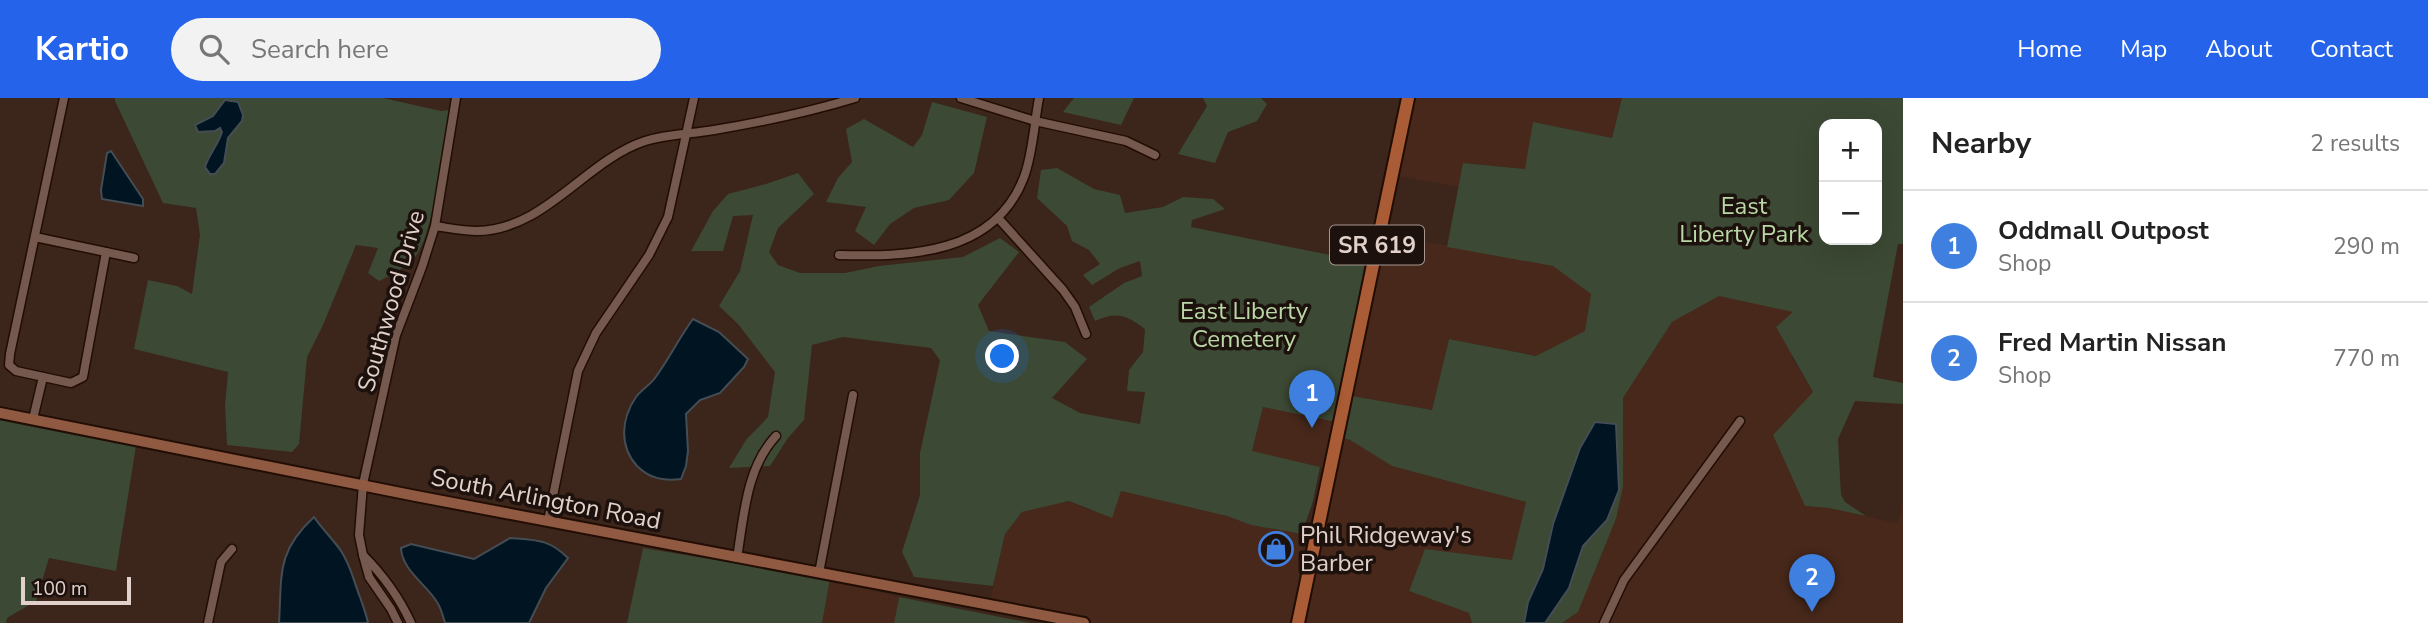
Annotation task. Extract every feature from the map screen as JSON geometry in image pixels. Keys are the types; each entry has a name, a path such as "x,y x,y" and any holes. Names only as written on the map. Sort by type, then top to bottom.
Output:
{"main road":[{"name":"SR 619","path":"1298,623 1408,98"},
{"name":"South Arlington Road","path":"0,413 737,558 1084,623"}],"street":[{"path":"64,98 9,365 16,371 71,383 83,377 106,252"},
{"name":"Southwood Drive","path":"398,623 369,577 363,555 359,535 363,484 396,335 435,226 456,98"},
{"path":"548,521 578,371 596,333 660,236 671,207 694,98"},
{"path":"435,226 476,231 514,223 556,198 630,147 666,136 803,112 855,98"},
{"path":"961,98 1035,121 1126,141 1155,155"},
{"path":"839,255 884,255 932,248 970,238 984,231 999,219 1024,176 1039,98"},
{"path":"999,219 1068,295 1076,307 1086,334"},
{"path":"35,237 134,258"},
{"path":"33,419 43,377"},
{"path":"819,573 853,395"},
{"path":"1604,623 1624,580 1740,421"},
{"path":"737,558 754,473 763,451 776,436"},
{"path":"208,623 221,562 232,549"},
{"path":"363,555 388,584 411,623"}],"shaded area":[{"path":"1414,98 1622,98 1612,138 1525,169 1464,163 1459,187 1398,176"},
{"path":"1387,234 1553,266 1591,294 1585,332 1536,356 1449,339 1432,410 1352,396"},
{"path":"1744,282 1806,301 1792,358 1813,392 1805,506 1829,508 1896,523 1903,500 1903,623 1562,623 1578,612 1616,519 1623,487 1623,398 1672,322"},
{"path":"1263,407 1336,422 1326,469 1252,452"},
{"path":"1337,437 1350,440 1392,466 1526,502 1512,560 1425,550 1409,591 1469,613 1472,623 1084,623 989,606 1005,534 1022,512 1039,507 1069,501 1091,511 1120,491 1227,516 1251,525 1316,536"},
{"path":"830,579 899,597 894,623 822,623"}],"green space":[{"path":"115,98 383,98 441,111 449,110 433,209 422,246 407,265 379,281 368,273 378,248 356,245 307,357 299,444 292,452 227,445 225,405 228,372 134,349 148,280 177,286 192,294 200,235 196,208 163,203"},
{"path":"1074,98 1134,98 1121,125 1063,112"},
{"path":"1203,98 1261,98 1267,104 1257,121 1228,132 1215,163 1178,154 1207,106"},
{"name":"East Liberty Park","path":"1622,98 1903,98 1903,244 1898,244 1873,377 1903,383 1903,404 1855,401 1838,439 1841,495 1845,502 1866,516 1805,506 1773,435 1813,392 1776,327 1793,312 1719,296 1672,322 1623,398 1623,487 1616,519 1578,612 1562,623 1472,623 1469,613 1409,591 1425,549 1512,560 1526,502 1392,466 1350,440 1342,438 1352,396 1432,410 1449,339 1536,356 1585,331 1591,294 1553,266 1447,247 1463,163 1525,169 1533,122 1612,138"},
{"path":"932,102 987,117 974,173 949,200 914,208 890,224 874,245 855,231 866,207 826,202 838,178 852,162 846,129 864,119 913,147 922,135"},
{"name":"East Liberty Cemetery","path":"1057,168 1094,189 1120,195 1125,213 1163,207 1183,197 1213,199 1225,209 1192,220 1191,227 1365,262 1336,422 1263,407 1252,451 1320,467 1302,534 1251,525 1227,516 1121,491 1112,518 1069,501 1022,512 1005,534 993,586 914,577 902,552 920,495 920,453 940,360 931,348 843,337 812,345 804,420 788,438 770,466 729,468 746,440 768,417 775,372 738,324 719,306 740,271 753,215 733,216 723,251 691,251 713,211 728,194 798,173 814,194 778,228 769,252 778,265 800,273 845,273 879,266 963,257 1000,238 1019,252 978,305 989,331 1065,342 1087,359 1052,398 1080,413 1140,424 1145,392 1127,391 1129,370 1143,352 1145,329 1132,320 1116,315 1095,321 1089,307 1124,283 1142,276 1140,261 1120,268 1092,285 1083,275 1100,264 1089,250 1072,241 1067,226 1037,198 1041,170"},
{"path":"0,416 136,446 116,571 49,558 36,601 7,618 6,623 0,623"},
{"path":"643,548 830,579 822,623 627,623"},
{"path":"899,597 1031,623 894,623"}],"water":[{"path":"225,100 238,102 243,115 242,121 228,138 224,163 215,174 210,174 205,167 222,132 220,128 198,132 195,125 213,116"},
{"path":"111,151 143,199 143,206 102,199 107,153"},
{"path":"693,319 719,332 748,359 720,393 700,400 686,414 688,451 681,479 657,478 637,466 627,450 624,432 627,414 636,397 655,378"},
{"path":"1595,422 1616,424 1619,490 1607,520 1583,546 1569,588 1545,623 1524,623 1528,602 1543,569 1553,524 1580,448"},
{"path":"314,517 345,557 368,623 279,623 283,565 293,542"},
{"path":"510,538 548,544 568,558 546,588 529,623 445,623 437,602 410,570 402,556 401,548 411,544 474,559"}],"place":[{"name":"Oddmall Outpost","path":"1312,428"},
{"name":"Phil Ridgeway's Barber","path":"1276,549"},
{"name":"Fred Martin Nissan","path":"1812,612"}]}
